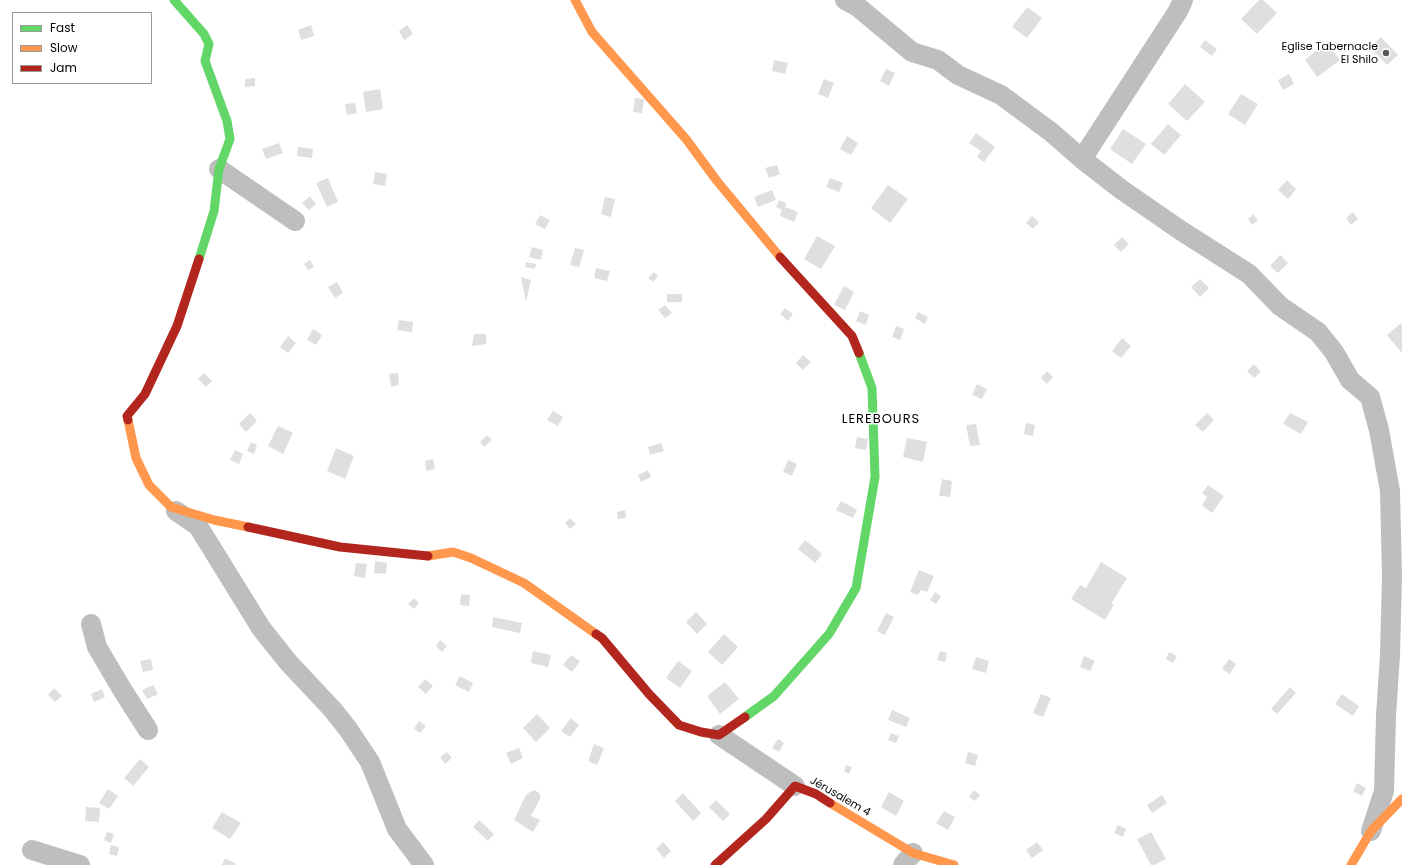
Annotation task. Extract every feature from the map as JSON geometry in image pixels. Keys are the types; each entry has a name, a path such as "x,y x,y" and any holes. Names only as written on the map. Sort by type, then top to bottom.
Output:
{"street":[{"path":"174,0 204,34 209,44 205,61 227,121 230,139 218,170 214,211 177,326 145,394 127,416 136,458 149,485 171,507 198,526 262,628 288,662 333,710 348,729 370,762 398,829 424,865"},
{"path":"574,0 592,32 686,139 717,182 746,215 770,246 852,336 872,388 876,477 856,588 829,634 774,696 719,735"},
{"path":"845,0 858,7 912,52 938,60 958,75 1001,95 1051,132 1082,159 1122,190 1180,230 1249,274 1280,306 1318,332 1334,352 1350,380 1370,398 1379,430 1390,491 1392,576 1384,791 1371,831"},
{"path":"1082,159 1178,11 1183,0"},
{"path":"218,170 295,221"},
{"path":"171,507 214,520 340,547 425,556 453,552 471,558 524,583 602,638 649,694 678,725 701,732 719,735 795,786"},
{"path":"91,624 97,647 148,730"},
{"name":"Jérusalem 4","path":"715,865 766,819 795,786 816,794 908,859 954,865"},
{"path":"1350,865 1371,831 1402,799"},
{"path":"32,850 80,865"}],"building":[{"path":"1259,0 1263,0 1277,13 1257,34 1241,19"},
{"path":"1027,7 1042,18 1027,38 1012,27"},
{"path":"311,25 314,36 301,40 298,30"},
{"path":"407,25 413,34 404,40 399,31"},
{"path":"1381,37 1398,55 1387,65 1370,47"},
{"path":"1205,40 1217,49 1212,56 1200,47"},
{"path":"1327,42 1340,60 1317,77 1305,60"},
{"path":"774,60 788,63 785,74 772,71"},
{"path":"886,69 895,73 889,86 880,81"},
{"path":"1289,74 1294,84 1283,90 1278,80"},
{"path":"255,78 255,86 245,87 245,79"},
{"path":"824,79 834,83 828,98 818,94"},
{"path":"1185,84 1205,102 1187,121 1168,104"},
{"path":"380,89 383,109 366,112 363,92"},
{"path":"1241,94 1258,104 1245,125 1228,114"},
{"path":"635,98 644,99 642,113 633,112"},
{"path":"355,103 357,113 347,115 345,104"},
{"path":"1168,124 1181,135 1164,155 1151,144"},
{"path":"1123,129 1146,144 1132,164 1110,149"},
{"path":"976,133 995,147 984,162 977,157 981,151 969,143"},
{"path":"847,136 858,143 851,155 840,149"},
{"path":"279,143 283,153 266,159 262,149"},
{"path":"298,147 313,149 312,158 297,156"},
{"path":"777,165 780,174 769,178 765,168"},
{"path":"375,172 387,174 385,186 373,184"},
{"path":"328,178 338,202 327,207 316,183"},
{"path":"830,178 843,183 839,192 826,187"},
{"path":"1287,180 1296,189 1288,199 1278,190"},
{"path":"888,185 908,199 890,223 871,208"},
{"path":"772,190 776,200 758,207 754,197"},
{"path":"310,196 316,204 309,210 302,203"},
{"path":"605,197 615,199 611,217 601,214"},
{"path":"779,200 786,203 785,207 798,212 794,222 780,216 782,210 776,207"},
{"path":"1353,212 1358,219 1351,225 1346,218"},
{"path":"1253,214 1258,220 1252,225 1248,219"},
{"path":"540,215 550,220 545,229 535,224"},
{"path":"1032,216 1039,222 1033,229 1026,223"},
{"path":"817,236 835,246 821,269 804,259"},
{"path":"1122,237 1129,244 1121,252 1114,245"},
{"path":"532,247 543,250 541,260 529,257"},
{"path":"575,248 584,250 579,267 570,265"},
{"path":"1280,255 1288,263 1278,273 1270,266"},
{"path":"310,260 314,267 308,270 304,264"},
{"path":"526,262 536,264 535,269 525,267"},
{"path":"596,268 610,271 607,281 594,278"},
{"path":"654,272 658,276 653,282 648,278"},
{"path":"521,277 531,280 526,302"},
{"path":"1200,279 1209,288 1200,297 1191,287"},
{"path":"337,282 343,293 335,298 328,287"},
{"path":"844,286 854,292 845,310 834,305"},
{"path":"667,294 682,294 682,302 667,302"},
{"path":"665,305 672,313 665,318 658,310"},
{"path":"785,308 793,314 788,321 780,314"},
{"path":"860,311 869,315 866,325 856,321"},
{"path":"918,312 928,317 925,324 915,318"},
{"path":"399,320 413,322 412,332 397,330"},
{"path":"1401,323 1402,351 1401,352 1387,335"},
{"path":"896,326 904,329 900,340 892,337"},
{"path":"313,329 322,335 316,345 307,340"},
{"path":"474,334 486,334 486,344 472,346"},
{"path":"288,336 296,343 288,353 280,347"},
{"path":"1122,338 1131,346 1121,358 1112,351"},
{"path":"803,355 811,362 803,370 796,363"},
{"path":"1254,364 1261,372 1254,378 1247,371"},
{"path":"1047,371 1053,377 1047,384 1041,378"},
{"path":"204,373 212,381 206,387 198,379"},
{"path":"398,373 399,385 391,387 389,374"},
{"path":"977,384 987,389 982,399 972,395"},
{"path":"553,411 563,417 558,426 547,420"},
{"path":"250,413 257,421 246,432 239,424"},
{"path":"1207,413 1214,420 1203,432 1195,425"},
{"path":"1290,413 1308,422 1301,434 1283,424"},
{"path":"1026,423 1035,425 1033,436 1024,434"},
{"path":"976,424 980,445 970,446 966,425"},
{"path":"278,426 293,433 283,454 268,446"},
{"path":"487,435 492,440 484,447 480,442"},
{"path":"857,437 868,439 866,450 855,448"},
{"path":"907,438 927,442 923,462 903,457"},
{"path":"251,442 257,445 254,454 247,451"},
{"path":"661,443 664,451 650,455 648,447"},
{"path":"336,448 354,456 345,479 327,471"},
{"path":"235,450 243,454 239,464 230,460"},
{"path":"433,459 435,469 426,471 425,461"},
{"path":"788,460 797,464 792,476 783,472"},
{"path":"648,470 651,477 641,482 638,475"},
{"path":"942,479 952,481 950,497 939,496"},
{"path":"1208,485 1224,496 1212,513 1202,505 1207,497 1202,493"},
{"path":"841,501 857,510 853,518 836,510"},
{"path":"625,510 626,518 618,519 617,512"},
{"path":"570,518 576,524 570,529 565,523"},
{"path":"805,540 822,554 815,563 798,549"},
{"path":"375,561 387,563 386,574 374,573"},
{"path":"1101,562 1127,578 1111,604 1114,605 1105,620 1071,599 1080,585 1086,588"},
{"path":"356,563 367,564 365,578 354,576"},
{"path":"919,570 934,576 927,592 921,590 918,595 910,592"},
{"path":"935,592 941,596 936,604 930,600"},
{"path":"461,594 470,595 469,606 460,605"},
{"path":"414,598 419,603 414,609 408,604"},
{"path":"696,612 707,624 697,634 686,622"},
{"path":"886,613 894,617 885,635 877,631"},
{"path":"493,617 522,623 520,633 492,627"},
{"path":"724,634 738,647 722,665 708,652"},
{"path":"440,640 447,646 442,652 436,646"},
{"path":"533,651 551,655 548,667 531,663"},
{"path":"940,651 947,653 945,662 937,660"},
{"path":"1169,652 1177,656 1173,663 1166,659"},
{"path":"571,655 580,661 572,672 563,665"},
{"path":"1084,656 1095,661 1090,671 1080,667"},
{"path":"976,657 989,661 986,673 972,669"},
{"path":"151,659 153,670 143,672 140,661"},
{"path":"1229,659 1236,664 1230,674 1222,669"},
{"path":"678,661 692,671 680,688 666,678"},
{"path":"460,676 473,683 469,692 455,685"},
{"path":"425,679 433,686 426,694 418,687"},
{"path":"725,682 739,699 720,714 707,696"},
{"path":"153,685 158,694 147,699 142,690"},
{"path":"1290,687 1296,693 1277,714 1271,709"},
{"path":"54,688 62,696 55,702 48,695"},
{"path":"102,689 105,697 94,702 91,694"},
{"path":"1041,694 1051,698 1043,717 1033,713"},
{"path":"1342,694 1359,706 1353,716 1335,704"},
{"path":"892,710 910,718 906,727 888,720"},
{"path":"537,714 550,728 536,742 523,728"},
{"path":"571,718 579,725 570,737 561,731"},
{"path":"419,721 426,726 420,733 414,729"},
{"path":"891,733 899,736 896,743 888,740"},
{"path":"778,739 784,743 779,752 772,748"},
{"path":"594,744 604,748 597,765 588,761"},
{"path":"519,748 523,758 511,764 506,753"},
{"path":"447,752 452,758 445,764 440,757"},
{"path":"968,752 978,755 975,766 965,763"},
{"path":"140,759 149,767 133,786 124,778"},
{"path":"846,765 852,767 849,774 844,771"},
{"path":"1357,783 1366,788 1362,796 1353,791"},
{"path":"108,789 118,796 109,809 99,803"},
{"path":"535,790 540,794 540,799 531,816 540,820 533,832 514,820 526,795"},
{"path":"974,790 980,795 975,801 969,797"},
{"path":"889,792 904,801 896,816 881,807"},
{"path":"683,793 701,813 693,821 675,801"},
{"path":"1162,795 1167,803 1152,813 1147,805"},
{"path":"716,800 730,814 723,821 709,807"},
{"path":"86,807 100,808 99,822 85,821"},
{"path":"944,811 955,817 948,830 936,823"},
{"path":"222,812 241,823 230,839 212,828"},
{"path":"479,820 494,834 488,841 473,827"},
{"path":"1118,825 1126,829 1123,837 1114,833"},
{"path":"107,832 114,834 111,843 104,840"},
{"path":"1151,832 1166,859 1154,865 1151,865 1137,839"},
{"path":"663,842 671,851 664,858 656,849"},
{"path":"1037,842 1043,850 1032,858 1026,850"},
{"path":"111,845 119,847 117,856 109,854"},
{"path":"225,858 236,864 236,865 222,865"}],"traffic: fast":[{"path":"174,0 204,34 209,44 205,61 227,121 230,139 219,169 214,211 199,259"},
{"path":"745,717 774,696 829,634 856,588 875,477 872,388 859,353"}],"traffic: slow":[{"path":"575,0 592,32 686,139 717,181 780,257"},
{"path":"128,420 136,458 149,485 171,507 214,520 248,527"},
{"path":"428,556 453,552 471,558 524,583 596,634"},
{"path":"1351,865 1371,831 1402,799"},
{"path":"830,803 913,853 954,865"}],"traffic: jam":[{"path":"780,257 852,336 859,353"},
{"path":"128,420 127,416 145,394 177,326 199,259"},
{"path":"248,527 340,547 428,556"},
{"path":"596,634 602,638 649,694 679,725 701,732 719,735 745,717"},
{"path":"715,865 766,819 795,786 816,794 830,803"}],"place":[{"name":"Eglise Tabernacle El Shilo","path":"1386,53"}],"district":[{"name":"LEREBOURS","path":"881,420"}]}
